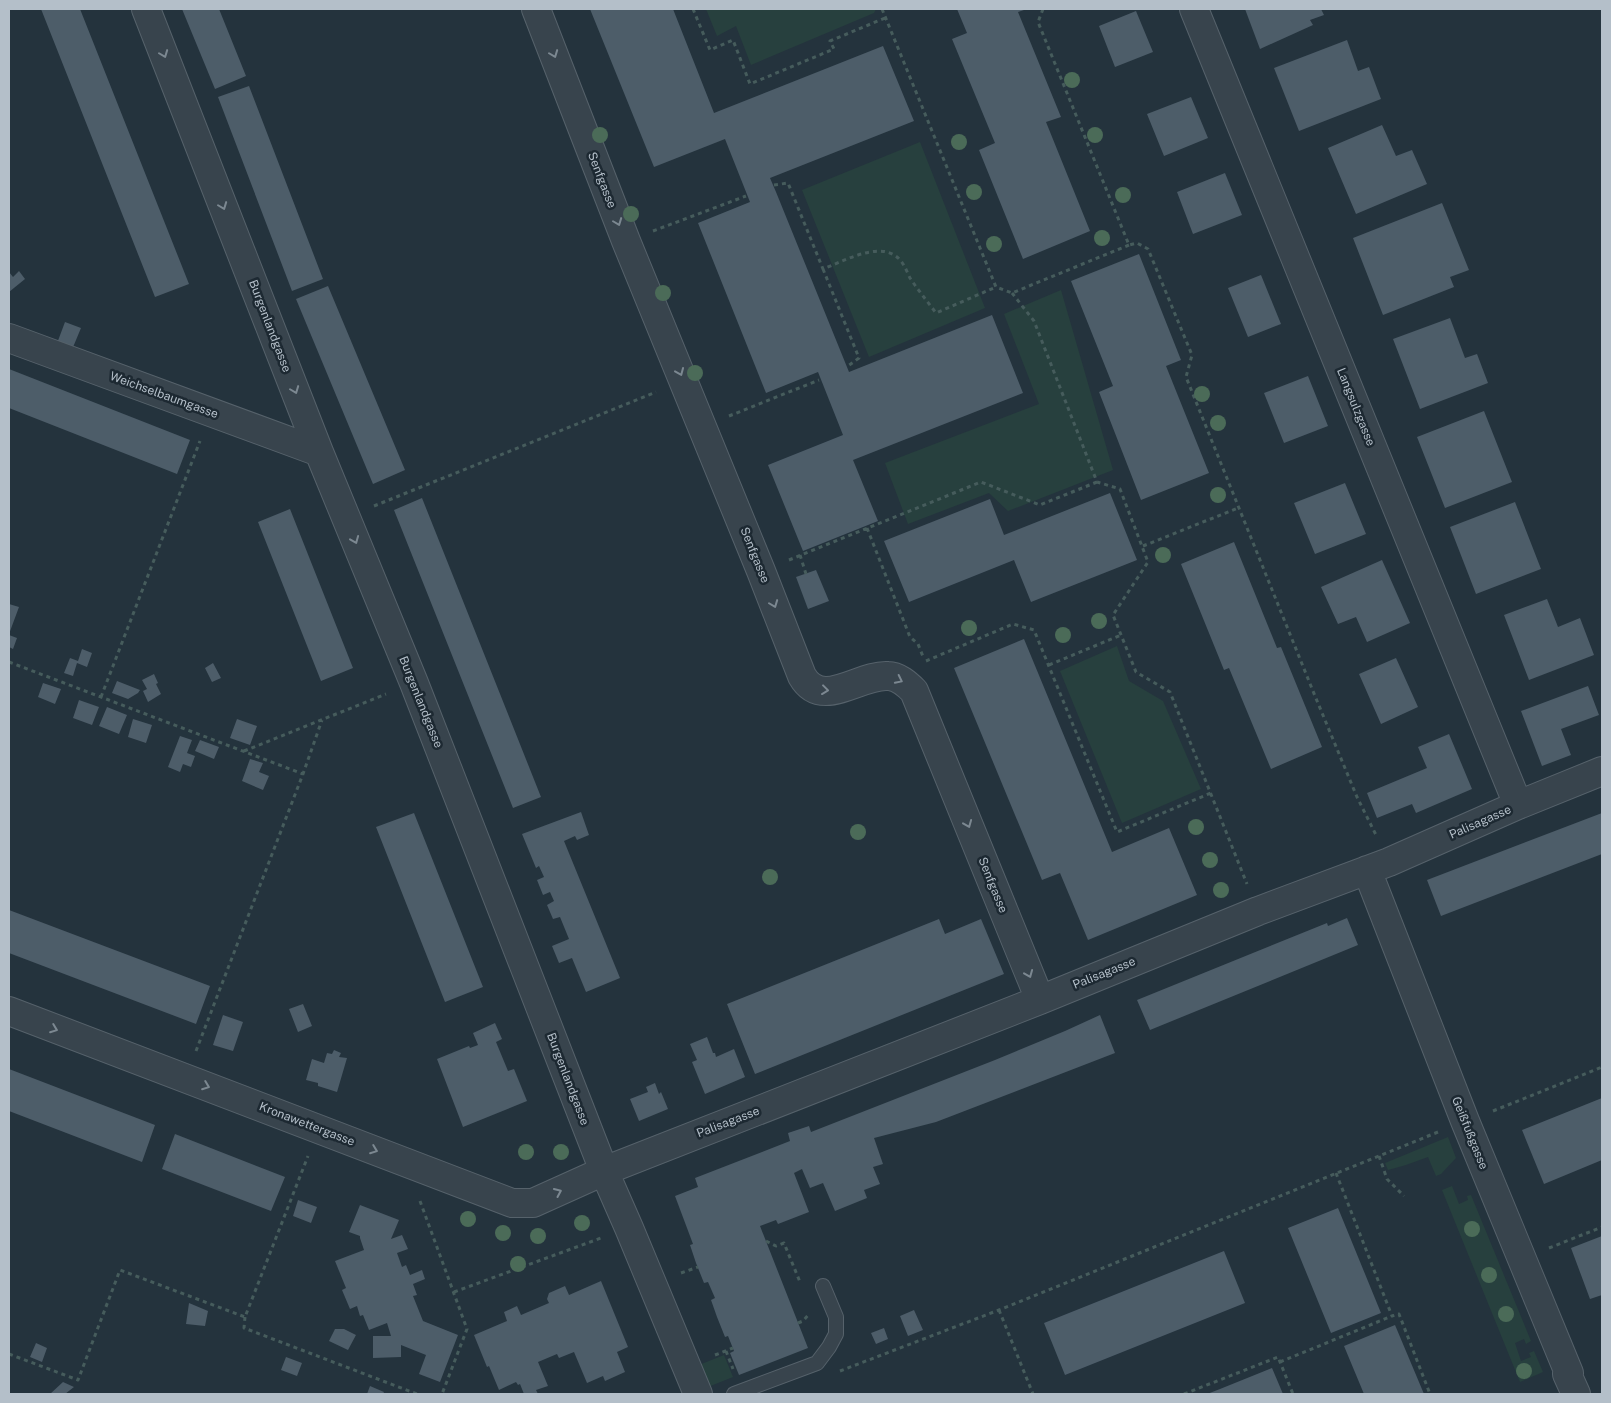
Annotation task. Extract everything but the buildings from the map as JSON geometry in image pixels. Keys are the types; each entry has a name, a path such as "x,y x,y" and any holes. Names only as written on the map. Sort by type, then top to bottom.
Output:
{"street":[{"name":"Burgenlandgasse","path":"146,9 319,452 418,692 604,1171 698,1394"},
{"name":"Senfgasse","path":"536,9 626,241 703,427 802,676 811,687 829,691 841,690 874,677 889,676 903,681 914,691 1040,1000"},
{"name":"Langsulzgasse","path":"1194,9 1518,805"},
{"name":"Weichselbaumgasse","path":"9,338 319,452"},
{"name":"Palisagasse","path":"604,1171 1040,1000 1258,911 1378,866 1602,771"},
{"name":"Geißfußgasse","path":"1378,866 1465,1121 1576,1394"},
{"name":"Kronawettergasse","path":"9,1011 512,1203 533,1203 604,1171"}],"lane":[{"path":"734,1394 817,1363 836,1334 836,1317 823,1286"}],"path":[{"path":"693,9 710,50 733,40 750,84 834,49 830,41 885,18"},
{"path":"882,9 996,287"},
{"path":"1043,9 1038,22 1129,245"},
{"path":"774,185 788,183 859,358 848,366"},
{"path":"626,241 746,196"},
{"path":"1012,293 1129,245 1136,243 1148,249 1192,355 1186,377 1357,797 1378,866"},
{"path":"823,269 861,254 878,251 894,255 904,264 910,277 936,313 996,287 1012,293 1034,321 1097,482"},
{"path":"703,427 818,380"},
{"path":"346,518 684,381"},
{"path":"101,697 188,473"},
{"path":"761,571 981,482 1040,505 1097,482 1120,489 1148,562 1113,616 1136,672 1170,692 1258,911"},
{"path":"1143,546 1238,508"},
{"path":"867,528 910,637 918,644 925,662 1013,624 1034,630 1117,832 1211,793"},
{"path":"800,555 806,574"},
{"path":"1049,665 1121,635"},
{"path":"9,662 303,774"},
{"path":"243,751 378,697"},
{"path":"208,1020 322,720"},
{"path":"836,1373 999,1310 1602,1067"},
{"path":"309,1152 245,1317 244,1328 417,1394"},
{"path":"1379,1156 1387,1179 1404,1196"},
{"path":"407,1162 467,1329 442,1394"},
{"path":"1336,1173 1392,1316"},
{"path":"1521,1260 1602,1227"},
{"path":"454,1292 629,1228"},
{"path":"766,1241 776,1246 784,1243 801,1286"},
{"path":"9,1354 78,1380 120,1270 245,1317"},
{"path":"999,1310 1033,1394"},
{"path":"798,1323 803,1321 812,1312"},
{"path":"1280,1362 1399,1314 1430,1394"},
{"path":"1184,1394 1278,1357 1293,1394"}],"green space":[{"path":"706,9 876,9 874,13 751,65 736,26 717,36"},
{"path":"920,142 985,308 869,357 802,190"},
{"path":"1061,290 1113,470 1008,511 989,493 908,524 885,463 1039,404 1004,314"},
{"path":"1117,646 1129,681 1163,701 1201,789 1122,823 1060,671"},
{"path":"1448,1137 1456,1158 1441,1174 1436,1176 1428,1157 1388,1170 1385,1163"},
{"path":"1452,1186 1459,1204 1468,1200 1467,1196 1471,1195 1531,1341 1526,1344 1524,1339 1515,1343 1521,1361 1531,1357 1529,1353 1534,1351 1543,1372 1520,1382 1442,1190"},
{"path":"724,1355 733,1377 708,1387 699,1365"}]}
